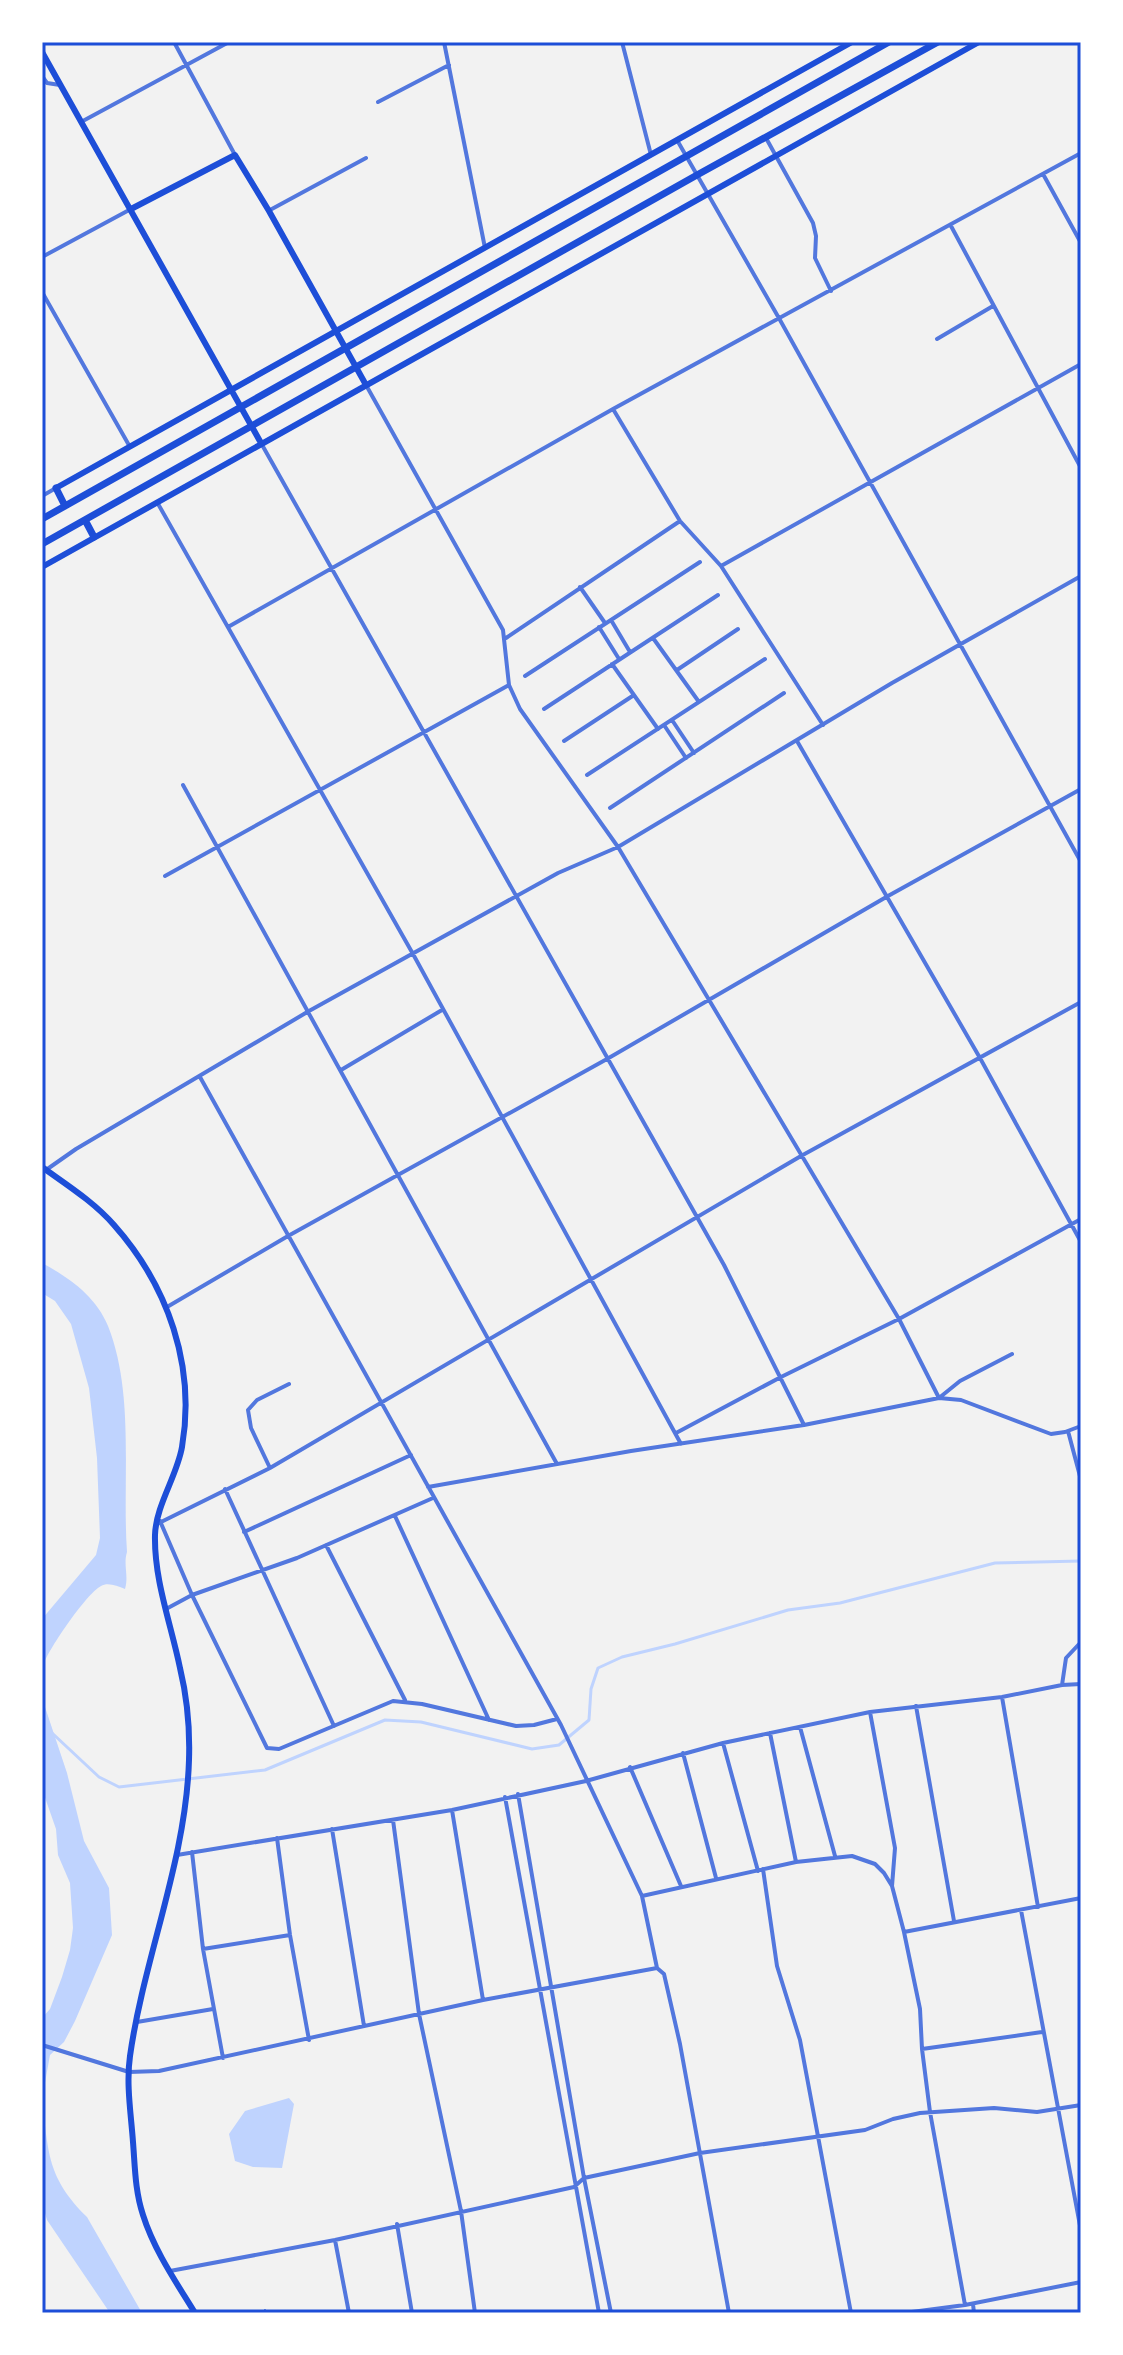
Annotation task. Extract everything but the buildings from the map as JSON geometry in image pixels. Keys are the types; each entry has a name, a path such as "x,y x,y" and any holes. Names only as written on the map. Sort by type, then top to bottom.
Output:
{"highway":[{"path":"42,519 889,42"},
{"path":"42,544 938,42"},
{"path":"56,488 65,506"},
{"path":"85,520 94,537"}],"main road":[{"path":"56,488 852,42"},
{"path":"42,567 979,42"},
{"path":"42,52 261,443"},
{"path":"131,209 235,155 366,385"},
{"path":"44,1168 113,1224 141,1260 167,1307 183,1362 187,1408 182,1451 158,1523 157,1558 184,1691 189,1760 175,1855 136,2022 129,2072 136,2190 152,2241 195,2313"}],"street":[{"path":"174,42 235,155"},
{"path":"81,122 229,42"},
{"path":"444,42 485,248"},
{"path":"622,42 651,155"},
{"path":"378,102 449,65"},
{"path":"42,76 47,83 60,85"},
{"path":"765,137 813,223 815,258 831,291"},
{"path":"677,140 1081,862"},
{"path":"228,627 613,409 1081,153"},
{"path":"269,211 366,158"},
{"path":"1043,174 1081,243"},
{"path":"42,257 131,209"},
{"path":"951,226 1081,468"},
{"path":"42,292 130,448"},
{"path":"937,339 993,306"},
{"path":"721,566 1081,364"},
{"path":"366,385 506,638 509,685 520,709 618,847 899,1319 939,1398"},
{"path":"613,409 680,521 721,566 823,725"},
{"path":"261,443 697,1218 804,1425"},
{"path":"42,496 56,488"},
{"path":"157,502 413,954 681,1444"},
{"path":"506,638 680,521"},
{"path":"525,676 700,562"},
{"path":"44,1168 309,1011 558,873 618,847 1081,576"},
{"path":"580,587 631,652"},
{"path":"544,709 718,595"},
{"path":"599,627 620,660"},
{"path":"677,670 738,629"},
{"path":"653,638 699,702"},
{"path":"587,775 765,659"},
{"path":"612,664 658,729"},
{"path":"165,876 509,685"},
{"path":"610,808 784,693"},
{"path":"564,741 634,695"},
{"path":"672,720 694,753"},
{"path":"664,725 686,758"},
{"path":"797,741 980,1058 1081,1242"},
{"path":"183,785 557,1464"},
{"path":"167,1307 1081,789"},
{"path":"557,1719 525,1726 406,1701 384,1703 279,1749 271,1749 264,1745 158,1523 270,1468 801,1156 1081,1002"},
{"path":"341,1070 443,1010"},
{"path":"200,1077 561,1725 642,1896 657,1968 664,1974 729,2313"},
{"path":"676,1433 899,1319 1081,1219"},
{"path":"939,1398 960,1381 1012,1354"},
{"path":"270,1468 255,1436 248,1410 257,1400 289,1384"},
{"path":"428,1487 804,1425 939,1398 961,1400 1051,1434 1081,1426"},
{"path":"1068,1431 1081,1480"},
{"path":"244,1532 411,1455"},
{"path":"225,1489 334,1726"},
{"path":"166,1609 192,1595 297,1558 433,1498"},
{"path":"395,1516 489,1720"},
{"path":"326,1545 406,1701"},
{"path":"1062,1685 1066,1658 1081,1642"},
{"path":"175,1855 452,1810 586,1781 723,1743 870,1712 1002,1697 1081,1684"},
{"path":"1002,1697 1038,1907"},
{"path":"916,1706 954,1921"},
{"path":"870,1712 895,1848 892,1886 920,2009 930,2112 965,2305"},
{"path":"800,1727 835,1856"},
{"path":"770,1733 796,1862"},
{"path":"723,1743 761,1870 777,1966 800,2040 851,2313"},
{"path":"683,1753 716,1878"},
{"path":"630,1767 681,1886"},
{"path":"518,1794 584,2178 611,2313"},
{"path":"505,1797 599,2313"},
{"path":"452,1810 483,2000"},
{"path":"393,1820 419,2014 461,2211 475,2313"},
{"path":"332,1829 364,2026"},
{"path":"277,1838 309,2040"},
{"path":"192,1852 203,1949 223,2058"},
{"path":"642,1896 716,1878 835,1856 852,1856 875,1864 892,1886"},
{"path":"904,1932 1081,1898"},
{"path":"1021,1910 1081,2231"},
{"path":"203,1949 290,1935"},
{"path":"42,2045 129,2072 159,2071 483,2000 657,1968"},
{"path":"136,2022 213,2009"},
{"path":"922,2049 1043,2032"},
{"path":"555,2077 566,2075"},
{"path":"170,2271 335,2240 574,2187 584,2178 700,2153 865,2130 893,2119 930,2112 994,2108 1028,2112 1081,2105"},
{"path":"397,2224 412,2313"},
{"path":"335,2240 349,2313"},
{"path":"594,2284 606,2282"},
{"path":"904,2313 973,2304 1081,2282"},
{"path":"973,2304 974,2313"}],"water":[{"path":"42,1263 71,1281 96,1305 108,1326 116,1352 125,1408 127,1552 125,1589 107,1584 94,1591 51,1649 42,1668 42,1619 96,1555 100,1538 97,1458 89,1388 71,1324 55,1301 42,1293"},
{"path":"42,1698 67,1773 84,1841 109,1888 112,1935 75,2021 64,2042 50,2055 42,2099 42,2018 50,2009 62,1977 73,1928 70,1883 58,1855 56,1829 42,1789"},
{"path":"289,2098 294,2104 282,2168 253,2167 235,2161 229,2134 245,2111"},
{"path":"42,2101 49,2150 57,2177 87,2217 142,2313 110,2313 47,2220 42,2203"}],"waterway":[{"path":"52,1733 99,1777 119,1787 265,1770 385,1720 421,1722 532,1749 559,1745 589,1720 591,1689 598,1668 622,1657 788,1610 840,1603 995,1563 1081,1561"}]}
